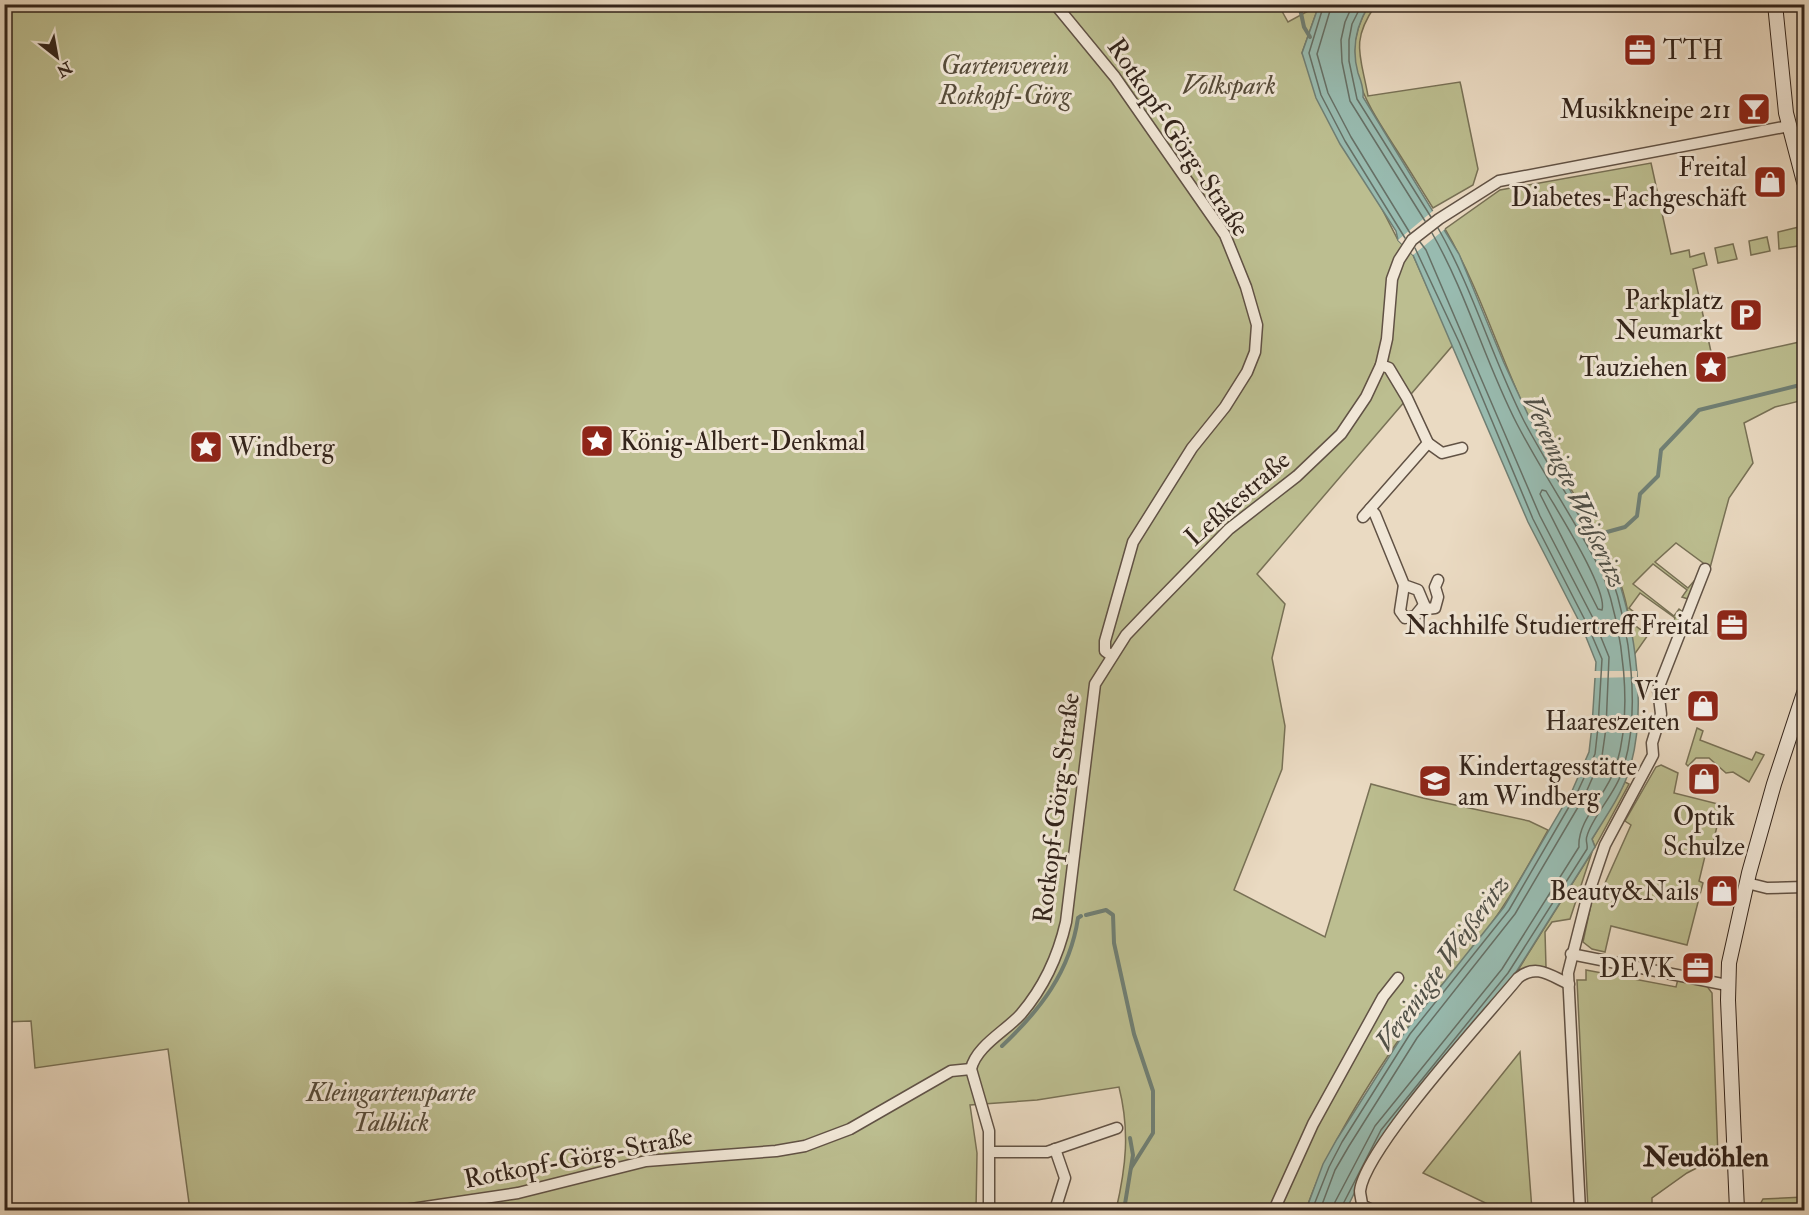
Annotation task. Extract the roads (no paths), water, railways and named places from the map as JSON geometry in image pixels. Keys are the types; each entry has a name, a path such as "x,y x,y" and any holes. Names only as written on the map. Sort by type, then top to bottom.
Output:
{"street":[{"name":"Rotkopf-Görg-Straße","path":"405,1210 518,1192 646,1161 776,1151 819,1142 891,1107 951,1071 971,1069 972,1061 1019,1016 1039,992 1061,946 1066,922 1095,684 1112,656 1105,651 1105,641 1132,542 1192,448 1225,407 1246,372 1255,352 1257,325 1246,287 1225,235 1115,77 1054,4"},
{"path":"1775,4 1782,90 1804,182"},
{"name":"Leßkestraße","path":"1112,656 1146,613 1229,529 1297,476 1341,434 1366,397 1381,365 1387,339 1392,279 1406,248 1421,232 1499,181 1789,126"},
{"path":"1381,365 1389,368 1407,398 1428,444 1442,453 1462,448"},
{"path":"1424,605 1415,616 1405,618 1400,610 1404,585 1375,514 1367,513 1428,444"},
{"path":"1580,1210 1569,984 1571,954 1605,845 1653,754 1652,743 1661,714 1658,689 1705,569"},
{"path":"1404,585 1418,590 1426,609 1435,608 1438,597 1435,587 1438,580"},
{"path":"1737,1210 1727,985 1733,938 1747,883 1798,730 1804,693"},
{"path":"1747,883 1767,888 1804,887"},
{"path":"1571,954 1727,985"},
{"path":"1372,1210 1362,1205 1360,1191 1379,1151 1401,1119 1518,978 1528,971 1536,970 1569,984"},
{"path":"1274,1210 1313,1124 1383,997 1398,978"},
{"path":"971,1069 989,1131 991,1152 989,1210"},
{"path":"991,1152 1029,1153 1055,1149 1117,1128"},
{"path":"1055,1149 1065,1178 1055,1210"}],"water":[{"path":"1319,5 1369,5 1358,29 1355,46 1356,64 1363,88 1363,97 1459,254 1530,419 1615,570 1634,644 1638,699 1634,751 1628,774 1617,799 1592,839 1595,847 1513,977 1376,1149 1346,1210 1306,1210 1323,1164 1406,1030 1504,907 1572,791 1589,752 1596,662 1582,627 1528,522 1413,255 1398,240 1396,231 1340,144 1316,98 1302,53"}],"waterway":[{"path":"1299,4 1304,27 1310,37"},
{"name":"Vereinigte Weißeritz","path":"1598,544 1607,532 1625,527 1637,516 1640,494 1658,476 1661,450 1699,410 1804,384"},
{"path":"1086,915 1106,910 1113,915 1114,943 1134,1034 1153,1091 1153,1133 1131,1168"},
{"path":"1002,1046 1029,1018 1051,989 1068,956 1078,918 1081,916"},
{"path":"1124,1210 1133,1155 1130,1138"}],"place":[{"name":"TTH","path":"1640,50"},
{"name":"Musikkneipe 211","path":"1754,109"},
{"name":"Freital Diabetes-Fachgeschäft","path":"1770,182"},
{"name":"Parkplatz Neumarkt","path":"1746,315"},
{"name":"Tauziehen","path":"1711,367"},
{"name":"König-Albert-Denkmal","path":"597,441"},
{"name":"Windberg","path":"206,447"},
{"name":"Nachhilfe Studiertreff Freital","path":"1732,625"},
{"name":"Vier Haareszeiten","path":"1703,706"},
{"name":"Optik Schulze","path":"1704,779"},
{"name":"Kindertagesstätte am Windberg","path":"1435,781"},
{"name":"Beauty&Nails","path":"1722,891"},
{"name":"DEVK","path":"1698,968"}],"district":[{"name":"Neudöhlen","path":"1706,1156"}],"park label":[{"name":"Gartenverein Rotkopf-Görg","path":"1005,80"},
{"name":"Volkspark","path":"1229,85"},
{"name":"Kleingartensparte Talblick","path":"391,1107"}]}
